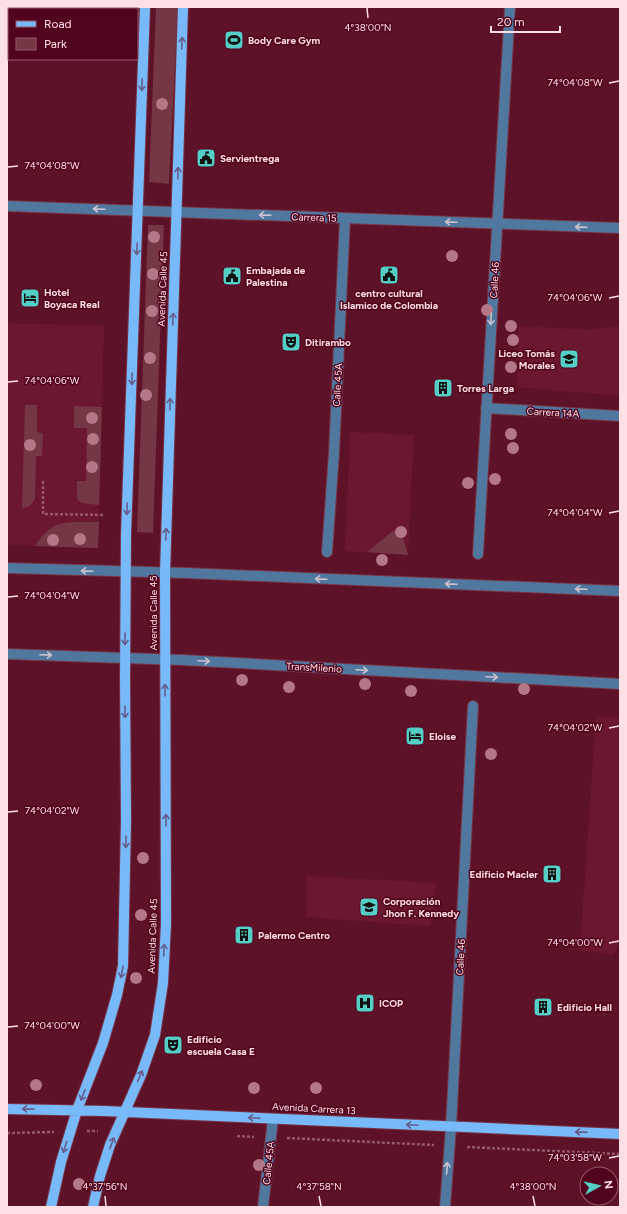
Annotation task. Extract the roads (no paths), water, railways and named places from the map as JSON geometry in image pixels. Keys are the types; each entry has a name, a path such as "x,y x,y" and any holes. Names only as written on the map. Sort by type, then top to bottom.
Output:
{"main road":[{"path":"51,1207 61,1162 77,1110 103,1043 117,995 123,966 126,820 126,572 138,210 140,46 145,7"},
{"name":"Avenida Calle 45","path":"93,1207 100,1176 110,1145 141,1075 155,1035 162,983 166,924 165,573 183,7"},
{"name":"Avenida Carrera 13","path":"7,1108 620,1134"}],"street":[{"name":"Calle 46","path":"478,554 510,7"},
{"name":"Carrera 15","path":"7,206 620,228"},
{"name":"Calle 45A","path":"327,552 334,453 345,218"},
{"name":"Carrera 14A","path":"486,408 620,416"},
{"path":"7,568 620,591"},
{"name":"TransMilenio","path":"7,654 98,656 125,659 620,684"},
{"name":"Calle 46","path":"445,1207 451,1126 473,706"},
{"name":"Calle 45A","path":"263,1207 273,1119"}],"place":[{"name":"Body Care Gym","path":"234,40"},
{"name":"Servientrega","path":"206,158"},
{"name":"centro cultural Islamico de Colombia","path":"389,275"},
{"name":"Embajada de Palestina","path":"232,276"},
{"name":"Hotel Boyaca Real","path":"30,298"},
{"name":"Ditirambo","path":"291,342"},
{"name":"Liceo Tomás Morales","path":"569,359"},
{"name":"Torres Larga","path":"443,388"},
{"name":"Eloise","path":"415,736"},
{"name":"Edificio Macler","path":"552,874"},
{"name":"Corporación Jhon F. Kennedy","path":"369,907"},
{"name":"Palermo Centro","path":"244,935"},
{"name":"ICOP","path":"365,1003"},
{"name":"Edificio Hall","path":"543,1007"},
{"name":"Edificio escuela Casa E","path":"173,1045"}]}
